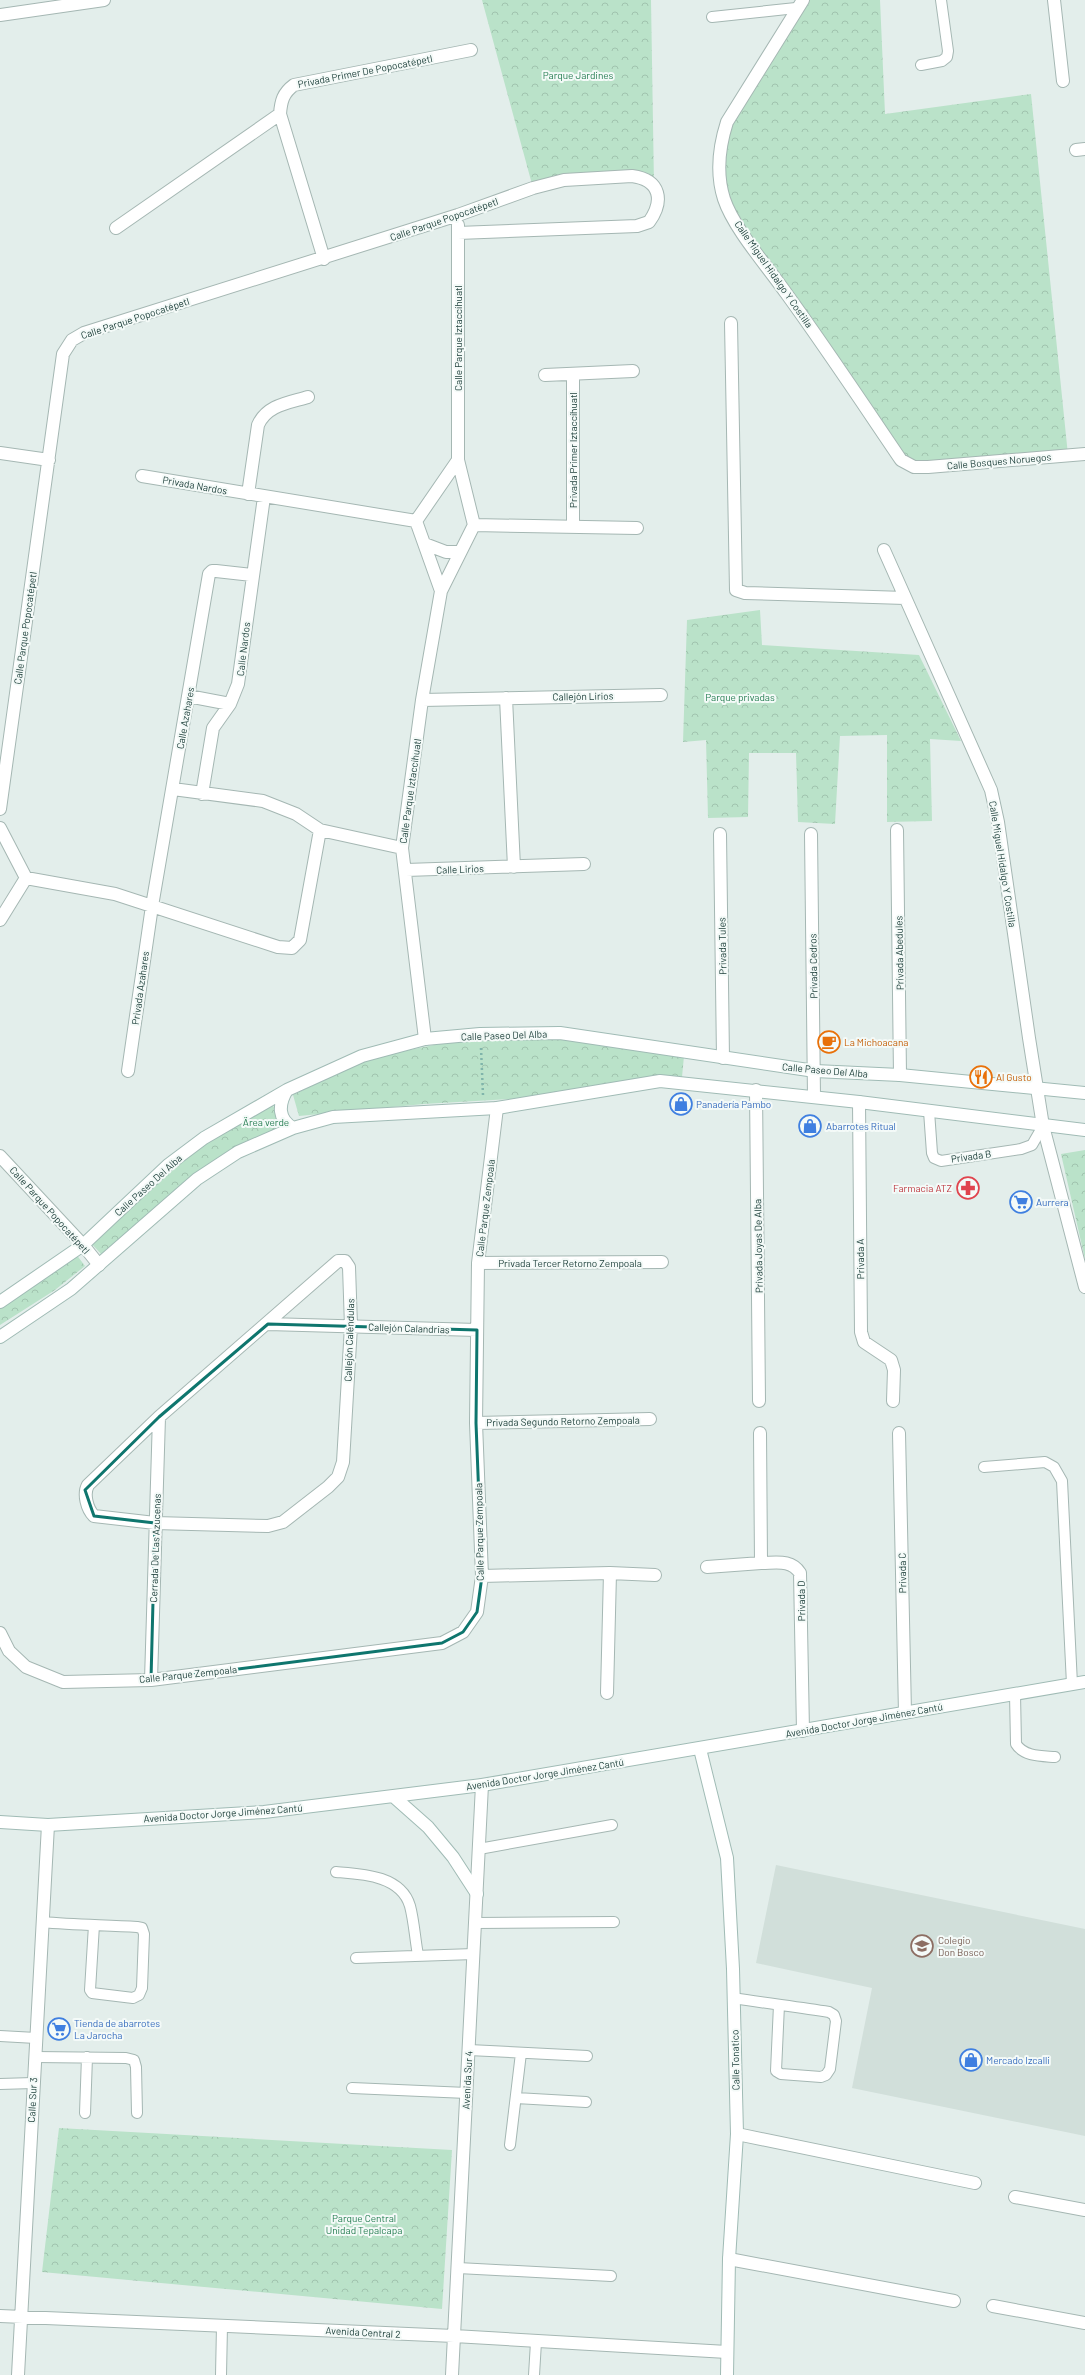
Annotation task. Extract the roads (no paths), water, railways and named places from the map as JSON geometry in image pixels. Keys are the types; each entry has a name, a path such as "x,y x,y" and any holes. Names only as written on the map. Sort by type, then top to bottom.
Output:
{"street":[{"path":"0,15 104,0"},
{"path":"1054,0 1063,81"},
{"name":"Calle Miguel Hidalgo Y Costilla","path":"800,4 726,122 720,144 720,172 724,200 738,226 901,460 914,467"},
{"name":"Privada Primer De Popocatépetl","path":"280,114 286,91 294,85 471,50"},
{"path":"116,228 280,114 324,259"},
{"name":"Calle Parque Popocatépetl","path":"0,809 63,354 72,340 84,333 324,259 458,216 533,188 564,180 632,176 642,178 654,185 658,197 657,211 649,222 637,226 458,233"},
{"name":"Calle Parque Iztaccíhuatl","path":"426,1039 406,870 402,848 422,700 441,591 474,525 458,460 458,216"},
{"path":"730,323 736,590 745,594 905,598"},
{"path":"545,375 633,371"},
{"name":"Privada Primer Iztaccíhuatl","path":"573,374 573,527"},
{"path":"248,494 258,425 263,415 272,408 308,397"},
{"path":"0,454 49,460"},
{"name":"Calle Bosques Noruegos","path":"914,467 1085,454"},
{"path":"264,497 416,521 458,460"},
{"name":"Privada Nardos","path":"142,476 264,497"},
{"name":"Calle Nardos","path":"202,794 213,728 230,704 238,684 264,497"},
{"name":"Calle Parque Iztaccíhuatl","path":"416,521 441,591"},
{"path":"474,525 636,528"},
{"path":"425,544 440,551 460,552"},
{"name":"Calle Miguel Hidalgo Y Costilla","path":"884,550 991,790 998,822 1043,1126 1085,1287"},
{"name":"Calle Azahares","path":"152,906 209,574 212,571 216,571 252,575"},
{"name":"Callejón Lirios","path":"506,698 661,695"},
{"path":"188,696 230,704"},
{"path":"422,700 506,698 514,867 584,864"},
{"path":"173,789 263,801 296,814 320,830 402,848"},
{"path":"0,828 26,878"},
{"path":"26,878 115,894 278,947 292,948 300,940 320,830"},
{"name":"Privada Abedules","path":"897,830 900,1075"},
{"name":"Privada Tules","path":"720,834 723,1058"},
{"name":"Privada Cedros","path":"811,834 814,1097"},
{"name":"Calle Lirios","path":"406,870 514,867"},
{"path":"0,920 26,878"},
{"name":"Privada Azahares","path":"128,1071 152,906"},
{"name":"Calle Paseo Del Alba","path":"0,1302 83,1245 174,1160 204,1138 287,1090 362,1056 426,1039 480,1034 560,1033 814,1071 900,1075 1085,1093"},
{"path":"0,1337 71,1289 197,1179 220,1162 238,1152 294,1128 333,1117 497,1108 660,1081 756,1090 1085,1130"},
{"path":"287,1090 280,1106 280,1113 284,1121 294,1128"},
{"name":"Privada Joyas De Alba","path":"756,1090 759,1401"},
{"name":"Privada A","path":"859,1102 861,1332 864,1342 891,1360 894,1370 893,1401"},
{"name":"Calle Parque Zempoala","path":"0,1633 10,1652 26,1667 63,1682 151,1680 442,1643 463,1632 477,1612 482,1576 476,1423 478,1263 497,1108"},
{"name":"Calle Parque Popocatépetl","path":"0,1156 83,1245 99,1265"},
{"name":"Callejón Caléndulas","path":"338,1261 345,1261 349,1267 351,1326 343,1462 338,1477 283,1522 276,1525 155,1523 94,1516 90,1512 85,1490 159,1417 268,1324 338,1261"},
{"name":"Privada Tercer Retorno Zempoala","path":"478,1263 662,1262"},
{"name":"Callejón Calandrias","path":"268,1324 477,1330"},
{"name":"Cerrada De Las Azucenas","path":"151,1680 159,1417"},
{"name":"Privada Segundo Retorno Zempoala","path":"476,1423 650,1419"},
{"path":"707,1567 761,1563 760,1433"},
{"name":"Privada C","path":"899,1433 905,1713"},
{"name":"Privada D","path":"761,1563 786,1562 795,1566 800,1573 803,1731"},
{"path":"607,1693 610,1573"},
{"path":"482,1576 610,1573 655,1576"},
{"name":"Avenida Doctor Jorge Jiménez Cantú","path":"0,1822 48,1825 264,1812 482,1785 700,1749 1085,1682"},
{"name":"Calle Tonatico","path":"700,1749 727,1858 734,1998 737,2134 729,2259 727,2375"},
{"name":"Avenida Sur 4","path":"452,2375 482,1785"},
{"path":"393,1796 428,1826 453,1857 477,1894"},
{"name":"Calle Sur 3","path":"18,2375 48,1825"},
{"path":"737,2134 975,2183"},
{"path":"1015,2197 1085,2210"},
{"path":"729,2259 954,2301"},
{"path":"993,2306 1085,2323"},
{"name":"Avenida Central 2","path":"0,2316 454,2336 727,2352"}],"lane":[{"path":"921,64 942,60 947,57 948,50 941,0"},
{"path":"712,17 800,4"},
{"name":"Privada B","path":"929,1111 932,1153 934,1158 941,1161 1021,1149 1032,1145 1043,1126"},
{"path":"984,1467 1045,1462 1054,1467 1062,1481 1072,1684"},
{"path":"1015,1694 1016,1744 1019,1749 1026,1754 1055,1758"},
{"path":"479,1849 612,1825"},
{"path":"336,1872 375,1876 397,1888 410,1904 418,1955"},
{"path":"42,1922 94,1925 142,1928 144,1934 142,1988 139,1995 133,1998 92,1993 90,1990 94,1925"},
{"path":"475,1923 614,1922"},
{"path":"356,1958 474,1954"},
{"path":"734,1998 829,2012 834,2015 836,2020 830,2069 826,2075 821,2077 781,2074 776,2071 779,2005"},
{"path":"0,2036 36,2038"},
{"path":"469,2050 587,2056"},
{"path":"510,2145 520,2053"},
{"path":"35,2057 87,2057 134,2060 136,2068 137,2113"},
{"path":"85,2112 87,2057"},
{"path":"0,2084 33,2083"},
{"path":"352,2088 466,2093"},
{"path":"516,2098 586,2102"},
{"path":"458,2268 611,2276"},
{"path":"221,2375 222,2326"},
{"path":"534,2375 536,2342"}],"place":[{"name":"La Michoacana","path":"829,1042"},
{"name":"Al Gusto","path":"981,1077"},
{"name":"Panadería Pambo","path":"681,1104"},
{"name":"Abarrotes Ritual","path":"810,1126"},
{"name":"Farmacia ATZ","path":"968,1188"},
{"name":"Aurrera","path":"1021,1202"},
{"name":"Colegio Don Bosco","path":"922,1946"},
{"name":"Tienda de abarrotes La Jarocha","path":"59,2029"},
{"name":"Mercado Izcalli","path":"971,2060"}],"park label":[{"name":"Parque Jardines","path":"578,75"},
{"name":"Parque privadas","path":"740,697"},
{"name":"Ärea verde","path":"266,1122"},
{"name":"Parque Central Unidad Tepalcapa","path":"364,2224"}]}
